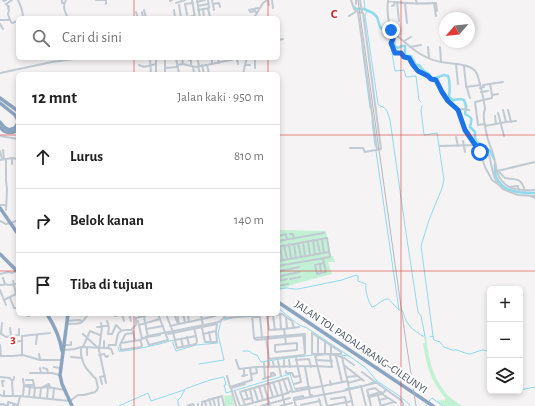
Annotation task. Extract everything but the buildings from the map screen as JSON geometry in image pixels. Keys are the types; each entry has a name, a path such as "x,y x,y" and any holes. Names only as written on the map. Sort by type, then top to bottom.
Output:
{"highway":[{"path":"0,97 16,110"},
{"path":"0,102 16,110"},
{"path":"0,102 16,117"},
{"path":"0,122 9,130 15,128 16,126"},
{"path":"0,127 8,133 16,130"},
{"path":"0,127 5,134 16,134"},
{"path":"2,210 16,231"},
{"path":"0,254 8,260 16,271"},
{"name":"JALAN TOL PADALARANG–CILEUNYI","path":"280,305 433,406"},
{"path":"48,316 63,344 64,350 62,359"},
{"path":"68,316 60,375 64,390 72,406"},
{"name":"JALAN TOL PADALARANG–CILEUNYI","path":"388,376 429,406"}],"street":[{"path":"10,20 8,14 9,7 6,4 12,0"},
{"path":"18,0 23,11 23,16"},
{"path":"62,0 67,16"},
{"path":"96,0 106,0 106,4"},
{"path":"176,3 184,0"},
{"path":"199,16 197,1 205,0"},
{"path":"208,0 210,16"},
{"path":"212,0 214,10"},
{"path":"255,16 263,1 268,0 269,5"},
{"path":"272,0 272,8"},
{"path":"351,0 354,9 357,12 377,150"},
{"path":"350,148 363,148 365,152 381,149 360,0"},
{"path":"416,0 417,4"},
{"path":"426,0 427,4"},
{"path":"192,1 195,16 188,16 185,4 192,1"},
{"path":"388,1 417,4 436,3 437,11"},
{"path":"388,1 389,15"},
{"path":"388,1 389,27 391,30 395,53 401,53 404,57 409,58 418,71 431,79 436,80 448,101 458,110 465,130 480,152 490,178 505,190 535,190"},
{"path":"392,6 395,2"},
{"path":"395,2 399,20"},
{"path":"213,4 219,3 220,7"},
{"path":"405,3 407,23"},
{"path":"198,6 208,4"},
{"path":"434,4 436,16"},
{"path":"179,5 181,16"},
{"path":"195,16 198,11 208,8"},
{"path":"203,9 204,16"},
{"path":"256,13 255,11 250,11 259,9"},
{"path":"174,10 175,16"},
{"path":"349,16 357,12 361,13 361,10"},
{"path":"143,11 144,16"},
{"path":"136,12 137,16"},
{"path":"0,20 10,20 12,23 16,22"},
{"path":"0,24 3,29"},
{"path":"391,30 410,47 425,57 441,62 470,67 474,70 483,100 486,135 494,157 497,171 501,180 510,187 518,186 516,191"},
{"path":"404,41 411,38"},
{"path":"392,40 395,43"},
{"path":"410,47 420,45"},
{"path":"428,47 429,58"},
{"path":"439,66 441,62 440,48"},
{"path":"0,73 64,60"},
{"path":"150,60 151,72"},
{"path":"156,60 156,72"},
{"path":"165,60 165,72"},
{"path":"176,60 179,72"},
{"path":"182,60 183,64"},
{"path":"191,60 194,72"},
{"path":"198,60 203,72"},
{"path":"165,68 183,64 192,67 200,66 219,63 224,60"},
{"path":"244,72 247,60"},
{"path":"254,68 255,60"},
{"path":"139,65 144,67 156,64"},
{"path":"456,64 458,84"},
{"path":"207,65 209,72"},
{"path":"245,67 250,65"},
{"path":"200,66 200,72"},
{"path":"463,66 469,98 475,97"},
{"path":"466,87 484,87 483,85 503,82"},
{"path":"490,84 492,95"},
{"path":"481,92 488,91"},
{"path":"498,94 475,102 478,125 516,121"},
{"path":"458,110 467,110"},
{"path":"503,110 506,122"},
{"path":"508,110 511,122"},
{"path":"498,112 504,136"},
{"path":"494,116 496,124"},
{"path":"0,136 16,139"},
{"path":"456,137 458,146"},
{"path":"463,141 465,152"},
{"path":"440,146 476,145"},
{"path":"2,150 7,174 6,205 2,210"},
{"path":"488,155 493,175 499,185"},
{"path":"3,159 12,158 16,159"},
{"path":"12,158 12,164"},
{"path":"497,171 535,162"},
{"path":"497,171 505,178 521,181 525,191"},
{"path":"516,191 535,197"},
{"path":"0,205 6,205"},
{"path":"0,221 12,225 16,222"},
{"path":"280,241 324,233"},
{"path":"280,235 286,234 287,239"},
{"path":"290,234 293,234 294,238"},
{"path":"280,246 327,238 330,256"},
{"path":"322,239 324,253"},
{"path":"313,240 315,254"},
{"path":"317,240 320,253"},
{"path":"308,241 310,255"},
{"path":"303,242 303,256"},
{"path":"298,243 304,261"},
{"path":"289,244 291,258 289,279"},
{"path":"294,244 296,258"},
{"path":"284,246 287,259"},
{"path":"280,251 282,260 329,252"},
{"path":"280,266 330,256"},
{"path":"290,264 330,256"},
{"path":"323,258 326,272 317,274 315,265 324,263"},
{"path":"311,260 312,264"},
{"path":"320,264 321,273"},
{"path":"299,267 280,271 281,280 300,277"},
{"path":"290,269 290,274"},
{"path":"0,274 16,272"},
{"path":"281,276 299,272"},
{"path":"3,278 5,284"},
{"path":"13,281 16,291"},
{"path":"280,286 288,284"},
{"path":"0,285 14,285"},
{"path":"0,290 6,305"},
{"path":"4,300 16,295"},
{"path":"10,298 14,308 16,308"},
{"path":"281,329 280,314 293,322 294,328"},
{"path":"67,322 79,320 82,322 86,316"},
{"path":"123,316 124,320"},
{"path":"130,316 131,321"},
{"path":"121,330 131,330 136,325 136,318 144,316"},
{"path":"149,316 144,317 149,345 168,340 159,316"},
{"path":"167,316 177,348 196,344 197,341 194,328"},
{"path":"176,316 178,324"},
{"path":"171,326 186,322 184,316"},
{"path":"188,316 190,322 215,316"},
{"path":"252,316 254,338"},
{"path":"121,343 218,323 224,318 252,316 260,317 262,338"},
{"path":"267,316 269,330 299,327"},
{"path":"273,316 275,330"},
{"path":"286,317 286,344"},
{"path":"202,318 205,342 218,342 216,331 218,323"},
{"path":"139,325 160,320"},
{"path":"107,321 108,334 113,335 115,325 117,325 121,330"},
{"path":"135,341 134,332 126,334 121,343 121,350 141,347 142,345 138,321"},
{"path":"101,323 102,327 98,348 106,383"},
{"path":"2,324 0,334 5,336 50,333"},
{"path":"97,327 108,326"},
{"path":"146,329 163,326"},
{"path":"10,328 11,336"},
{"path":"19,329 22,355"},
{"path":"64,350 82,347 108,348 109,345 116,345 116,337 121,330"},
{"path":"0,395 70,401 78,395 95,392 97,389 96,380 85,367 82,358 82,347 90,331 100,335"},
{"path":"203,334 216,331"},
{"path":"209,332 211,342"},
{"path":"83,334 98,348"},
{"path":"254,338 256,340 306,334 318,337 325,341 341,352 340,355 316,355 317,367 327,406 352,401"},
{"path":"267,338 269,359 304,355 306,350 306,334"},
{"path":"306,334 312,354 318,353 342,357 354,365"},
{"path":"36,344 37,335"},
{"path":"175,340 196,336"},
{"path":"318,337 318,353"},
{"path":"187,338 189,346"},
{"path":"254,338 267,338"},
{"path":"13,339 13,342 21,341"},
{"path":"181,339 183,347"},
{"path":"104,341 104,348"},
{"path":"325,341 325,354"},
{"path":"63,344 71,345 71,342"},
{"path":"296,343 297,349 276,352 275,346 286,344 296,343"},
{"path":"0,345 1,356 22,355 40,360 62,359"},
{"path":"236,360 239,369 284,366 332,367 331,345"},
{"path":"87,348 87,355"},
{"path":"108,348 111,349 113,354"},
{"path":"39,354 40,360"},
{"path":"99,355 104,354 106,357 108,356"},
{"path":"336,356 342,382"},
{"path":"71,357 82,358"},
{"path":"294,384 300,382 296,359 309,357 311,366"},
{"path":"342,357 353,406"},
{"path":"284,360 284,366"},
{"path":"289,360 290,367"},
{"path":"316,360 332,361"},
{"path":"278,361 281,376"},
{"path":"269,362 269,367"},
{"path":"273,362 274,367"},
{"path":"264,363 264,378 275,376 274,373 270,372 271,376"},
{"path":"296,390 331,385 337,382 363,380 344,365"},
{"path":"54,367 61,368"},
{"path":"251,374 257,373 256,367"},
{"path":"305,367 311,404"},
{"path":"41,373 42,368 47,369 48,373"},
{"path":"244,368 245,376"},
{"path":"232,390 251,382 250,368"},
{"path":"286,370 286,373 292,373 294,377 300,376"},
{"path":"296,406 294,400 303,396 310,397 374,382 362,372"},
{"path":"30,373 60,375"},
{"path":"102,384 100,377 105,376"},
{"path":"227,376 235,398 236,406"},
{"path":"347,377 357,376"},
{"path":"0,377 10,378 12,381"},
{"path":"14,377 14,380 12,381 14,396"},
{"path":"235,398 241,406 245,405 253,402 278,396 292,390 288,378 240,391 245,405"},
{"path":"23,395 25,379 33,380 35,387 34,397"},
{"path":"284,379 288,392"},
{"path":"278,381 285,405"},
{"path":"330,381 331,385"},
{"path":"2,382 3,386"},
{"path":"273,382 278,396"},
{"path":"269,383 272,397"},
{"path":"349,388 376,383 402,401 402,406"},
{"path":"25,385 42,388 50,384 49,387 64,390"},
{"path":"25,385 35,387"},
{"path":"264,385 270,405"},
{"path":"259,386 263,400"},
{"path":"360,386 366,406"},
{"path":"29,395 30,387"},
{"path":"47,398 49,387"},
{"path":"254,387 258,401"},
{"path":"40,397 42,388"},
{"path":"54,388 54,398"},
{"path":"292,392 309,388"},
{"path":"309,388 311,395 324,394"},
{"path":"371,406 367,390 375,388 395,403 380,406 378,395"},
{"path":"250,389 253,402"},
{"path":"245,390 248,399"},
{"path":"368,396 378,395 386,390"},
{"path":"4,391 7,401"},
{"path":"363,398 382,393"},
{"path":"17,406 20,396"},
{"path":"202,406 202,402 206,400 222,396 224,406"},
{"path":"218,397 220,406"},
{"path":"332,405 331,398 345,397 347,406"},
{"path":"213,398 215,406"},
{"path":"243,400 252,398"},
{"path":"261,406 270,405 290,398"},
{"path":"379,400 388,398"},
{"path":"210,399 211,406"},
{"path":"206,400 206,406"},
{"path":"301,405 311,404 319,400 321,406"},
{"path":"0,404 8,406 8,402 17,406"},
{"path":"280,406 292,403"},
{"path":"188,406 193,404 194,406"},
{"path":"13,405 17,406"}],"green space":[{"path":"280,229 281,230 326,231 331,256 333,256 335,262 328,262 332,274 294,284 280,290"},
{"path":"424,337 426,337 430,360 438,381 449,396 462,406 444,406 436,401 446,399 430,373 423,343 425,343"},
{"path":"232,395 234,405 225,406 224,396"}],"waterway":[{"path":"364,0 365,10"},
{"path":"354,7 356,9 364,9 373,13 377,17 380,27 388,34 395,46 398,48 405,46 405,55 411,56 416,65 419,65 429,74 432,79 444,75 448,76 450,86 449,97 453,100 464,100 466,106 465,114 471,119 470,127 475,132 476,141 490,151 494,159"},
{"path":"367,11 365,15 378,104 386,109 390,120 418,312 421,316 425,336"},
{"path":"362,46 370,108"},
{"path":"391,46 395,71 404,70 406,77 416,76 419,100 421,102"},
{"path":"422,106 421,110 424,135 437,133 444,180 421,246 433,336"},
{"path":"372,121 375,146"},
{"path":"376,151 399,310"},
{"path":"495,164 496,177 503,186 513,191 535,193"},
{"path":"280,289 298,289 342,280 356,275 358,276 358,281 366,284 367,296 372,307 387,299 400,310"},
{"path":"280,310 299,325 307,328 366,368 377,381 398,395 410,406"},
{"path":"402,310 410,327 422,336 425,336"},
{"path":"224,320 232,318"},
{"path":"199,364 224,360 218,334 221,321"},
{"path":"430,337 433,336 434,340 440,342 444,347 452,350 470,354 482,350 487,351"},
{"path":"118,347 119,351 124,351 157,345 173,340 176,351 196,345 218,343"},
{"path":"243,351 249,351 257,355 261,362 313,355"},
{"path":"340,355 349,356"},
{"path":"180,406 178,405 178,400 185,389 210,380 224,377 226,393 290,374 296,390"},
{"path":"370,383 377,381"},
{"path":"345,389 360,386"},
{"path":"523,389 535,387"},
{"path":"119,406 148,393 151,401 184,390"},
{"path":"426,406 432,398 443,406"}],"railway":[{"path":"358,0 416,406"}],"route":[{"path":"391,30 393,39 391,43 395,53 401,53 404,57 409,58 418,71 431,79 436,80 448,101 458,110 465,130 480,152"}]}
